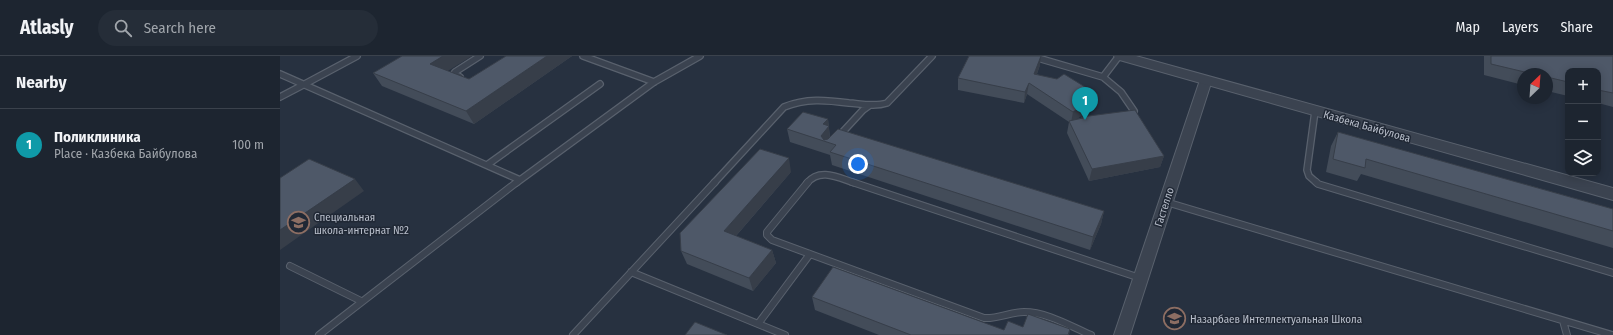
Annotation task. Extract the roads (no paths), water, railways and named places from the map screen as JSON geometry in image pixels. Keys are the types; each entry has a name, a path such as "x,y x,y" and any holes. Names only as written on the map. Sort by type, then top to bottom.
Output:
{"street":[{"name":"Казбека Байбулова","path":"1120,56 1613,194"},
{"name":"Гастелло","path":"1122,335 1206,80"}],"lane":[{"path":"280,97 357,56"},
{"path":"463,78 454,73 480,56"},
{"path":"583,56 654,82"},
{"path":"319,335 361,301 520,180 654,82 700,56"},
{"path":"574,335 784,107 799,102 819,100 870,105 886,104 932,56"},
{"path":"1031,56 1103,77 1116,86 1127,97 1134,111"},
{"path":"1103,77 1120,56"},
{"path":"280,74 520,180"},
{"path":"487,165 600,84"},
{"path":"837,138 863,110 870,105"},
{"path":"1315,111 1307,170 1309,176 1318,184 1613,273"},
{"path":"1091,335 1030,312 1013,313 992,319 984,318 772,240 767,235 767,232 810,179 823,173 1140,278"},
{"path":"1166,202 1612,335"},
{"path":"758,324 810,254"},
{"path":"290,266 361,301"},
{"path":"631,272 785,335"},
{"path":"1563,321 1567,335"}],"place":[{"name":"Поликлиника","path":"1085,120"},
{"name":"Специальная школа-интернат №2","path":"299,223"},
{"name":"Назарбаев Интеллектуальная Школа","path":"1174,319"}]}
